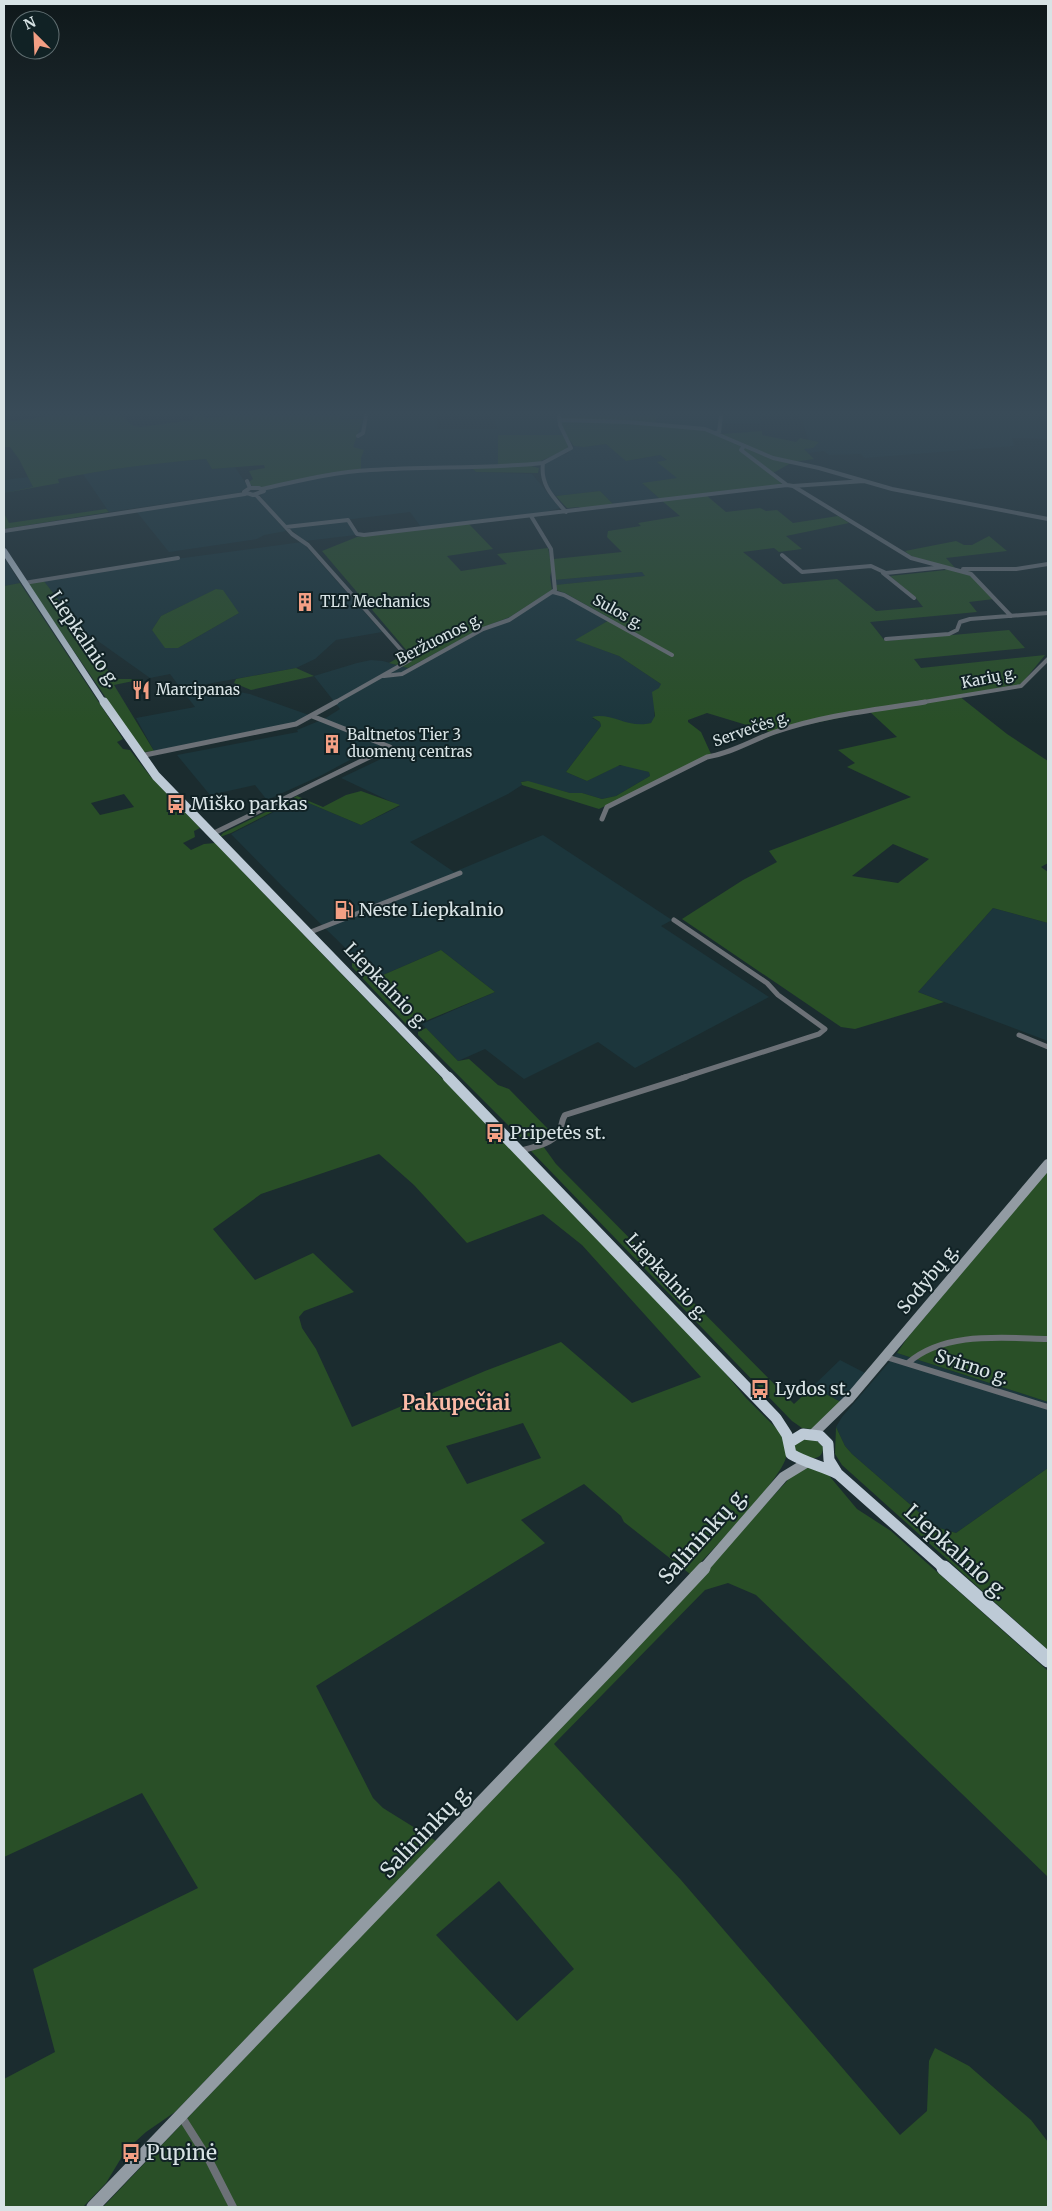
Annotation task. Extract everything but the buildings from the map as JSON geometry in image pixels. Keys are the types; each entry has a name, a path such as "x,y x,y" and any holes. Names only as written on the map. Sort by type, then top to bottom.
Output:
{"highway":[{"name":"Liepkalnio g.","path":"4,551 140,756 156,776 520,1150 776,1418"},
{"path":"776,1418 826,1442 829,1448 828,1455 838,1474"},
{"path":"776,1418 790,1442"},
{"path":"808,1434 795,1436 790,1442 788,1448 792,1454 838,1474"},
{"path":"810,1463 822,1460 828,1455"},
{"name":"Liepkalnio g.","path":"838,1474 1048,1660"}],"main road":[{"name":"Sodybų g.","path":"808,1434 833,1416 886,1357 1048,1164"},
{"name":"Sodybų g.","path":"826,1442 825,1432 833,1416"},
{"name":"Salininkų g.","path":"93,2207 611,1667 692,1580 783,1476 792,1454"},
{"name":"Salininkų g.","path":"783,1476 810,1463"}],"street":[{"path":"4,530 75,519"},
{"path":"279,519 292,534 308,545 410,660 384,676"},
{"path":"286,527 348,520 357,534 364,535 503,519"},
{"path":"533,519 549,543 552,553 554,570 552,578 555,590 553,592"},
{"path":"847,519 907,556 959,569 971,574 1011,616"},
{"path":"782,555 802,572 871,566 884,573 914,598"},
{"path":"24,583 178,558"},
{"path":"959,569 1016,570 1048,564"},
{"path":"884,573 946,566"},
{"path":"971,574 978,570"},
{"name":"Sulos g.","path":"553,592 564,596 672,655"},
{"name":"Beržuonos g.","path":"140,756 288,727 312,716 384,676 402,674 483,629 509,620 553,592"},
{"path":"886,639 949,634 956,630 960,622 964,620 1048,613"},
{"name":"Karių g.","path":"955,696 1021,686 1048,659"},
{"name":"Servečės g.","path":"602,818 607,808 707,757 724,754 775,732 836,716 955,696"},
{"path":"212,834 390,747 312,716"},
{"path":"308,933 460,873"},
{"path":"520,1150 555,1139 562,1130 562,1119 570,1113 819,1034 825,1029 778,995 767,983 674,920"},
{"path":"1019,1035 1048,1048"},
{"path":"908,1363 916,1355 924,1351 974,1339 1048,1339"},
{"name":"Svirno g.","path":"886,1357 1048,1407"},
{"path":"181,2116 209,2160 234,2207"}],"shaded area":[{"path":"143,519 276,519 286,531 264,535 257,539 169,552"},
{"path":"280,519 351,519 287,527"},
{"path":"415,519 488,519 421,527"},
{"path":"347,520 356,535 305,541 289,528"},
{"path":"302,542 382,632 336,640 315,659 296,668 201,685 250,694 309,715 294,723 154,751 136,718 195,707 170,674 150,678 81,629 75,629 61,603 43,580 161,561","holes":["217,589 239,613 178,648 152,630 161,616"]},
{"path":"4,557 20,583 4,586"},
{"path":"642,572 646,576 555,585 554,580"},
{"path":"552,590 565,593 611,619 576,640 619,656 661,684 654,713 655,719 651,723 639,726 604,717 592,718 600,722 601,726 566,772 587,781 617,766 625,765 649,772 650,776 616,796 602,799 524,781 521,782 522,785 508,794 410,842 454,872 543,835 672,920 661,926 769,997 635,1068 598,1042 524,1079 485,1049 458,1061 422,1024 495,992 441,950 376,978 231,834 299,799 361,825 400,806 341,778 402,749 324,719 340,709 314,676 371,660 383,661 408,668 486,626 510,617"},
{"path":"319,721 382,746 359,755 322,775 267,800 255,785 210,795 177,755 298,732 297,730"},
{"path":"993,908 1048,923 1048,1041 918,992"},
{"path":"897,1353 1048,1402 1048,1468 956,1533 936,1527 852,1454 845,1446 836,1427 842,1417"},
{"path":"840,1360 867,1374 841,1402 812,1387"}],"green space":[{"path":"4,519 7,519 9,523 35,519 65,519 4,529"},
{"path":"661,519 788,519 793,523 818,519 843,519 849,523 786,536 802,549 779,552 774,548 743,552 783,584 837,579 876,611 923,607 915,597 890,576 946,570 936,563 914,557 905,551 956,541 964,545 972,545 989,536 1007,551 946,558 957,570 969,570 994,599 969,602 977,612 870,622 885,641 1009,630 1025,648 914,659 921,668 1045,655 1023,682 1018,685 918,702 770,732 707,713 688,720 688,722 701,732 711,754 599,809 522,785 521,782 528,781 570,793 582,793 602,799 616,796 650,776 649,772 620,765 587,781 566,772 601,726 600,722 592,717 606,717 635,724 651,723 655,716 652,692 659,688 661,684 619,656 575,640 611,619 565,593 556,590 555,585 645,576 642,572 554,580 554,559 622,552 607,537 608,531 641,526 638,523"},
{"path":"469,524 493,549 447,556 461,571 507,564 497,554 548,548 552,568 550,577 552,590 510,617 486,626 408,668 389,663 408,652 322,551 357,537"},
{"path":"43,580 61,603 75,629 81,629 104,666 116,679 143,679 114,685 154,751 143,752 28,584"},
{"path":"20,583 123,739 117,742 123,749 130,750 150,776 200,828 194,831 195,837 183,843 191,850 204,844 215,843 716,1362 746,1398 779,1431 784,1440 786,1450 786,1457 772,1482 690,1574 624,1522 621,1516 584,1484 521,1520 545,1543 316,1686 373,1798 383,1808 436,1841 175,2112 146,2132 126,2150 106,2183 83,2207 4,2207 4,2079 55,2052 33,1969 198,1888 142,1793 4,1857 4,586","holes":["124,794 134,807 100,815 91,803","379,1154 414,1185 467,1243 543,1214 582,1245 701,1377 632,1403 561,1342 485,1371 352,1427 316,1349 302,1328 299,1317 304,1311 354,1292 313,1253 255,1280 213,1229 261,1194","523,1423 541,1458 467,1484 446,1446"]},
{"path":"216,589 223,590 239,613 178,648 165,648 152,630 161,616"},
{"path":"296,668 314,676 251,690 234,683 236,679"},
{"path":"959,696 1007,734 1048,761 1048,863 1041,867 1048,872 1048,923 993,908 918,992 944,1002 855,1029 841,1027 682,919 743,880 777,862 769,851 911,797 847,767 855,763 838,750 897,737 869,711","holes":["893,844 929,859 898,883 852,876"]},
{"path":"361,791 400,805 361,825 299,799 285,806 282,804 297,796 323,807 346,795"},
{"path":"274,808 278,809 220,837 223,833"},
{"path":"441,950 495,992 416,1025 406,1024 352,967 352,963 359,961 376,978"},
{"path":"426,1028 458,1061 469,1059 498,1085 509,1089 550,1131 536,1139 529,1140 520,1137 418,1035 418,1032"},
{"path":"543,1146 556,1164 794,1404 812,1387 841,1402 812,1429 802,1428 792,1421 531,1151"},
{"path":"1048,1170 1048,1402 897,1353 908,1337"},
{"path":"836,1427 845,1446 852,1454 936,1527 956,1533 1048,1468 1048,1650 842,1465 835,1454"},
{"path":"814,1438 823,1447 820,1455 810,1458 797,1454 793,1444 796,1441"},
{"path":"808,1466 826,1472 857,1509 891,1531 1048,1671 1048,1877 756,1595 728,1583 705,1590 554,1744 681,1880 900,2135 927,2111 929,2061 935,2048 969,2066 1031,2120 1048,2142 1048,2207 103,2207 632,1650 797,1470","holes":["499,1881 574,1969 517,2021 436,1935"]}],"place":[{"name":"TLT Mechanics","path":"305,602"},
{"name":"Marcipanas","path":"141,690"},
{"name":"Baltnetos Tier 3 duomenų centras","path":"332,744"},
{"name":"Miško parkas","path":"176,804"},
{"name":"Neste Liepkalnio","path":"344,910"},
{"name":"Pripetės st.","path":"495,1133"},
{"name":"Lydos st.","path":"760,1389"},
{"name":"Pupinė","path":"131,2153"}],"district":[{"name":"Pakupečiai","path":"456,1403"}]}
